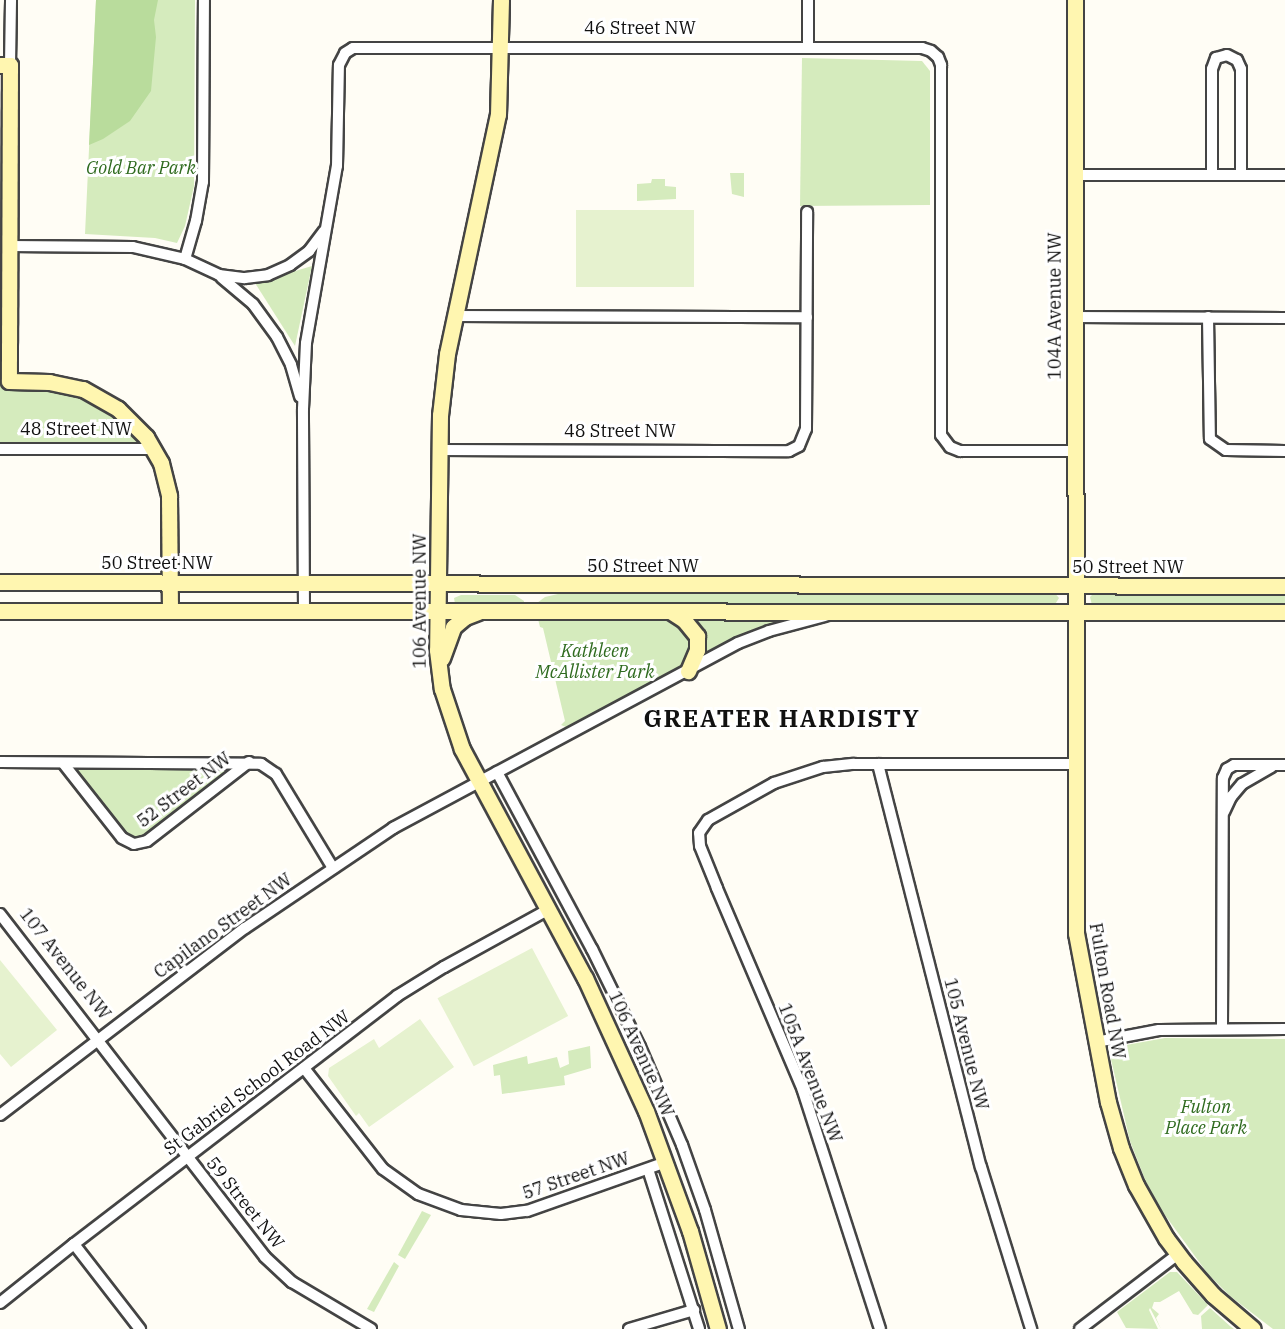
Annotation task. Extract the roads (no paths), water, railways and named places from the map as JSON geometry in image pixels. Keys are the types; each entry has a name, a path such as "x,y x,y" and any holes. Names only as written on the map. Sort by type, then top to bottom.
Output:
{"street":[{"path":"4,381 9,246 5,65 11,0"},
{"path":"185,259 196,221 203,182 204,0"},
{"name":"106 Avenue NW","path":"501,0 498,114 443,383 440,450 439,669 444,699 454,732 478,781 549,909 618,1047 666,1162 690,1231 718,1329"},
{"path":"808,0 808,48"},
{"name":"104A Avenue NW","path":"1074,612 1075,0"},
{"name":"46 Street NW","path":"327,226 338,153 339,65 345,53 362,47 922,48 935,54 940,65 940,429 946,443 960,450 1074,451"},
{"path":"1212,174 1212,69 1216,58 1227,55 1237,60 1241,69 1240,174"},
{"path":"1074,174 1285,175"},
{"path":"455,316 807,317 807,212"},
{"path":"219,275 245,279 284,269 309,251 327,226"},
{"path":"304,610 303,409 308,329 327,226"},
{"path":"9,246 124,246 156,250 185,259 219,275 253,304 277,337 291,365 303,409"},
{"name":"48 Street NW","path":"440,450 789,450 800,446 806,429 807,317"},
{"path":"1074,317 1285,318"},
{"path":"1208,317 1208,430 1213,444 1226,450 1285,451"},
{"name":"48 Street NW","path":"4,381 49,381 95,394 128,417 154,449"},
{"name":"48 Street NW","path":"0,449 154,449"},
{"path":"154,449 164,472 170,496 170,610"},
{"name":"50 Street NW","path":"0,582 1285,586"},
{"path":"439,669 453,627 465,617 484,610"},
{"path":"0,611 1285,612"},
{"path":"669,611 693,628 697,636 697,650 688,671"},
{"name":"Capilano Street NW","path":"0,1115 245,928 399,824 738,643 769,631 840,612"},
{"name":"Fulton Road NW","path":"1074,612 1074,921 1110,1108 1127,1165 1146,1205 1178,1254 1213,1295 1253,1329"},
{"name":"52 Street NW","path":"0,762 249,762"},
{"path":"249,762 266,766 276,774 333,868"},
{"name":"52 Street NW","path":"63,763 122,838 134,844 147,841 249,762"},
{"path":"878,764 1073,764"},
{"name":"105A Avenue NW","path":"878,764 833,766 790,776 711,818 699,833 700,846 803,1090 880,1329"},
{"name":"105 Avenue NW","path":"878,764 981,1167 1031,1329"},
{"path":"1222,1029 1222,784 1227,769 1238,764 1284,765"},
{"path":"1222,818 1231,797 1242,784 1263,770 1284,765"},
{"name":"106 Avenue NW","path":"496,772 592,949 640,1047 683,1148 705,1210 740,1329"},
{"name":"St Gabriel School Road NW","path":"0,1303 187,1157 417,983 549,909"},
{"name":"107 Avenue NW","path":"0,914 99,1040"},
{"path":"1096,1041 1149,1030 1285,1029"},
{"name":"59 Street NW","path":"99,1040 187,1157 273,1265 309,1293 371,1329"},
{"name":"57 Street NW","path":"304,1068 382,1169 418,1194 447,1206 487,1213 527,1211 666,1162"},
{"path":"648,1168 699,1329"},
{"path":"74,1244 140,1329"},
{"path":"1080,1329 1178,1254"},
{"path":"629,1329 694,1310"}],"district":[{"name":"GREATER HARDISTY","path":"782,719"}],"park label":[{"name":"Gold Bar Park","path":"141,168"},
{"name":"Kathleen McAllister Park","path":"595,662"},
{"name":"Fulton Place Park","path":"1206,1118"}]}
